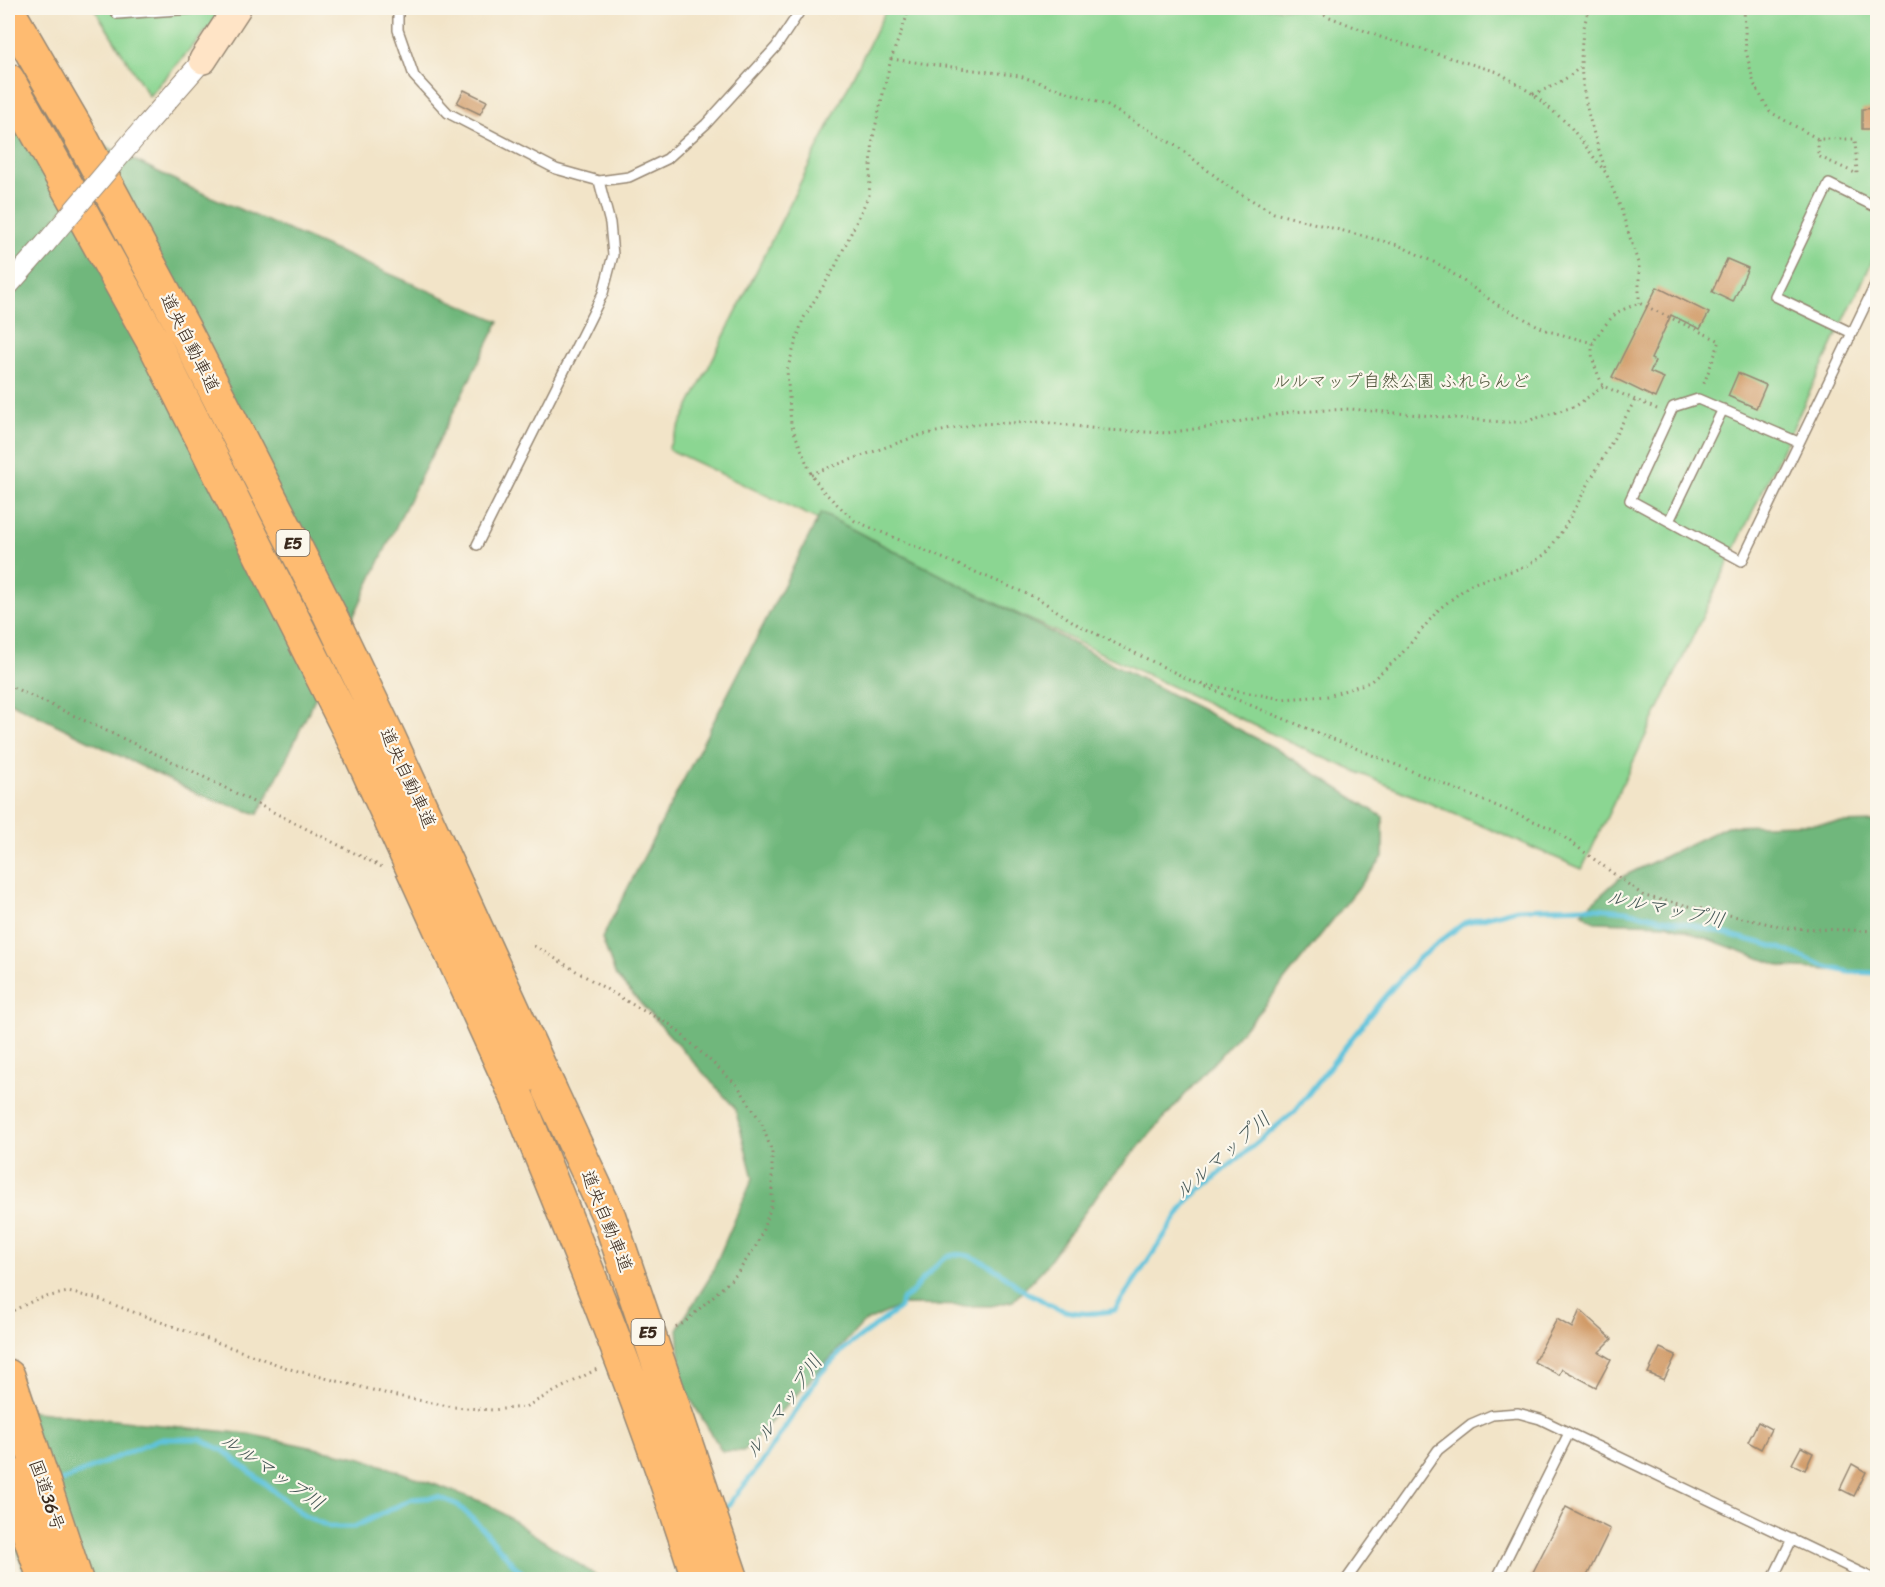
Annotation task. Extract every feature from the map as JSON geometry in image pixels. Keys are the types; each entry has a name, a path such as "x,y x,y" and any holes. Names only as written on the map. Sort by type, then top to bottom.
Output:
{"highway":[{"name":"道央自動車道","path":"8,11 76,128 186,333 390,738 609,1217 732,1580"},
{"name":"道央自動車道","path":"8,80 154,344 355,742 517,1097 620,1350 699,1580"},
{"name":"国道36号","path":"8,1378 47,1540 45,1580"},
{"name":"国道36号","path":"8,1473 47,1540 76,1580"}],"street":[{"path":"8,286 203,60 237,8"}],"lane":[{"path":"113,8 117,14 209,8"},
{"path":"398,8 398,30 414,76 448,113 555,169 599,181 629,177 667,159 706,124 768,56 802,8"},
{"path":"477,545 603,294 613,255 610,223 599,181"},
{"path":"1852,333 1775,296 1829,184 1878,208"},
{"path":"1798,442 1698,399 1673,407 1630,500 1742,561 1878,279"},
{"path":"1669,521 1723,409"},
{"path":"1346,1580 1437,1450 1471,1424 1492,1415 1518,1413 1540,1419 1876,1580"},
{"path":"1496,1580 1569,1433"},
{"path":"1772,1580 1792,1539"}],"path":[{"path":"910,8 891,59 873,137 869,195 836,267 803,320 788,370 791,424 811,474 824,491 855,521 1039,599 1078,625 1194,682 1553,829 1644,896 1787,928 1878,931"},
{"path":"1314,8 1327,16 1383,38 1498,72 1533,94 1569,125 1606,173"},
{"path":"1589,8 1583,25 1580,67 1586,112 1639,266 1639,303"},
{"path":"1744,8 1746,51 1754,84 1770,112 1818,140 1856,140 1857,174 1818,156 1818,140"},
{"path":"891,59 1020,76 1106,105 1178,147 1229,187 1274,213 1398,245 1442,266 1496,304 1548,331 1593,343"},
{"path":"1533,94 1553,87 1580,67"},
{"path":"1669,415 1603,386 1593,358 1593,343 1618,311 1639,303 1719,341 1698,399"},
{"path":"811,474 917,436 976,424 1042,422 1107,430 1167,432 1290,412 1350,409 1524,422 1575,406 1603,386"},
{"path":"1194,682 1282,699 1328,696 1370,682 1399,657 1439,609 1471,584 1527,566 1547,554 1564,528 1635,400"},
{"path":"8,685 184,766 388,870"},
{"path":"534,946 640,1009 672,1025 738,1086 761,1122 772,1152 772,1204 758,1243 736,1275 684,1323 673,1329"},
{"path":"8,1313 37,1299 68,1292 95,1298 290,1369 392,1395 453,1407 492,1410 525,1407 599,1368"}],"green space":[{"path":"94,8 222,8 215,21 149,96"},
{"name":"ルルマップ自然公園 ふれらんど","path":"887,8 1877,8 1877,251 1582,869 1313,753 668,449"},
{"path":"8,98 193,189 499,321 400,518 258,814 202,796 8,701"},
{"path":"821,513 1273,747 1383,817 1383,857 1264,1006 1103,1187 1043,1269 1013,1301 991,1306 903,1305 863,1323 744,1451 722,1451 682,1385 678,1328 709,1279 753,1178 735,1108 616,976 602,938"},
{"path":"1877,822 1877,973 1784,967 1667,924 1595,922 1582,912 1620,878 1727,826"},
{"path":"8,1409 248,1434 362,1458 488,1504 601,1579 25,1579 8,1520"}],"building":[{"path":"464,90 487,101 480,114 457,103"},
{"path":"1878,108 1878,129 1862,129 1862,109"},
{"path":"1727,259 1748,268 1733,302 1712,292"},
{"path":"1657,287 1709,313 1700,329 1671,315 1651,359 1655,361 1650,372 1664,378 1655,398 1612,377"},
{"path":"1738,373 1766,385 1756,408 1728,396"},
{"path":"1580,1310 1612,1339 1599,1352 1611,1359 1596,1387 1562,1369 1559,1375 1534,1362 1557,1319 1572,1328"},
{"path":"1660,1348 1676,1355 1664,1380 1648,1373"},
{"path":"1758,1422 1771,1429 1761,1449 1748,1442"},
{"path":"1801,1447 1813,1453 1805,1470 1792,1464"},
{"path":"1852,1464 1866,1472 1854,1496 1840,1489"},
{"path":"1566,1507 1610,1529 1585,1580 1529,1580"}],"waterway":[{"name":"ルルマップ川","path":"721,1514 760,1465 820,1374 844,1349 900,1308 902,1299 910,1294 945,1258 966,1255 977,1259 1027,1293 1056,1308 1089,1313 1115,1310 1188,1200 1295,1111 1380,1002 1420,957 1464,923 1517,909 1585,907 1626,911 1692,925 1780,948 1827,967 1849,972 1878,973"},
{"name":"ルルマップ川","path":"55,1484 159,1439 200,1439 224,1451 305,1516 330,1527 354,1527 412,1499 439,1497 458,1505 530,1580"},
{"name":"ルルマップ川","path":"675,1580 683,1569"}]}
